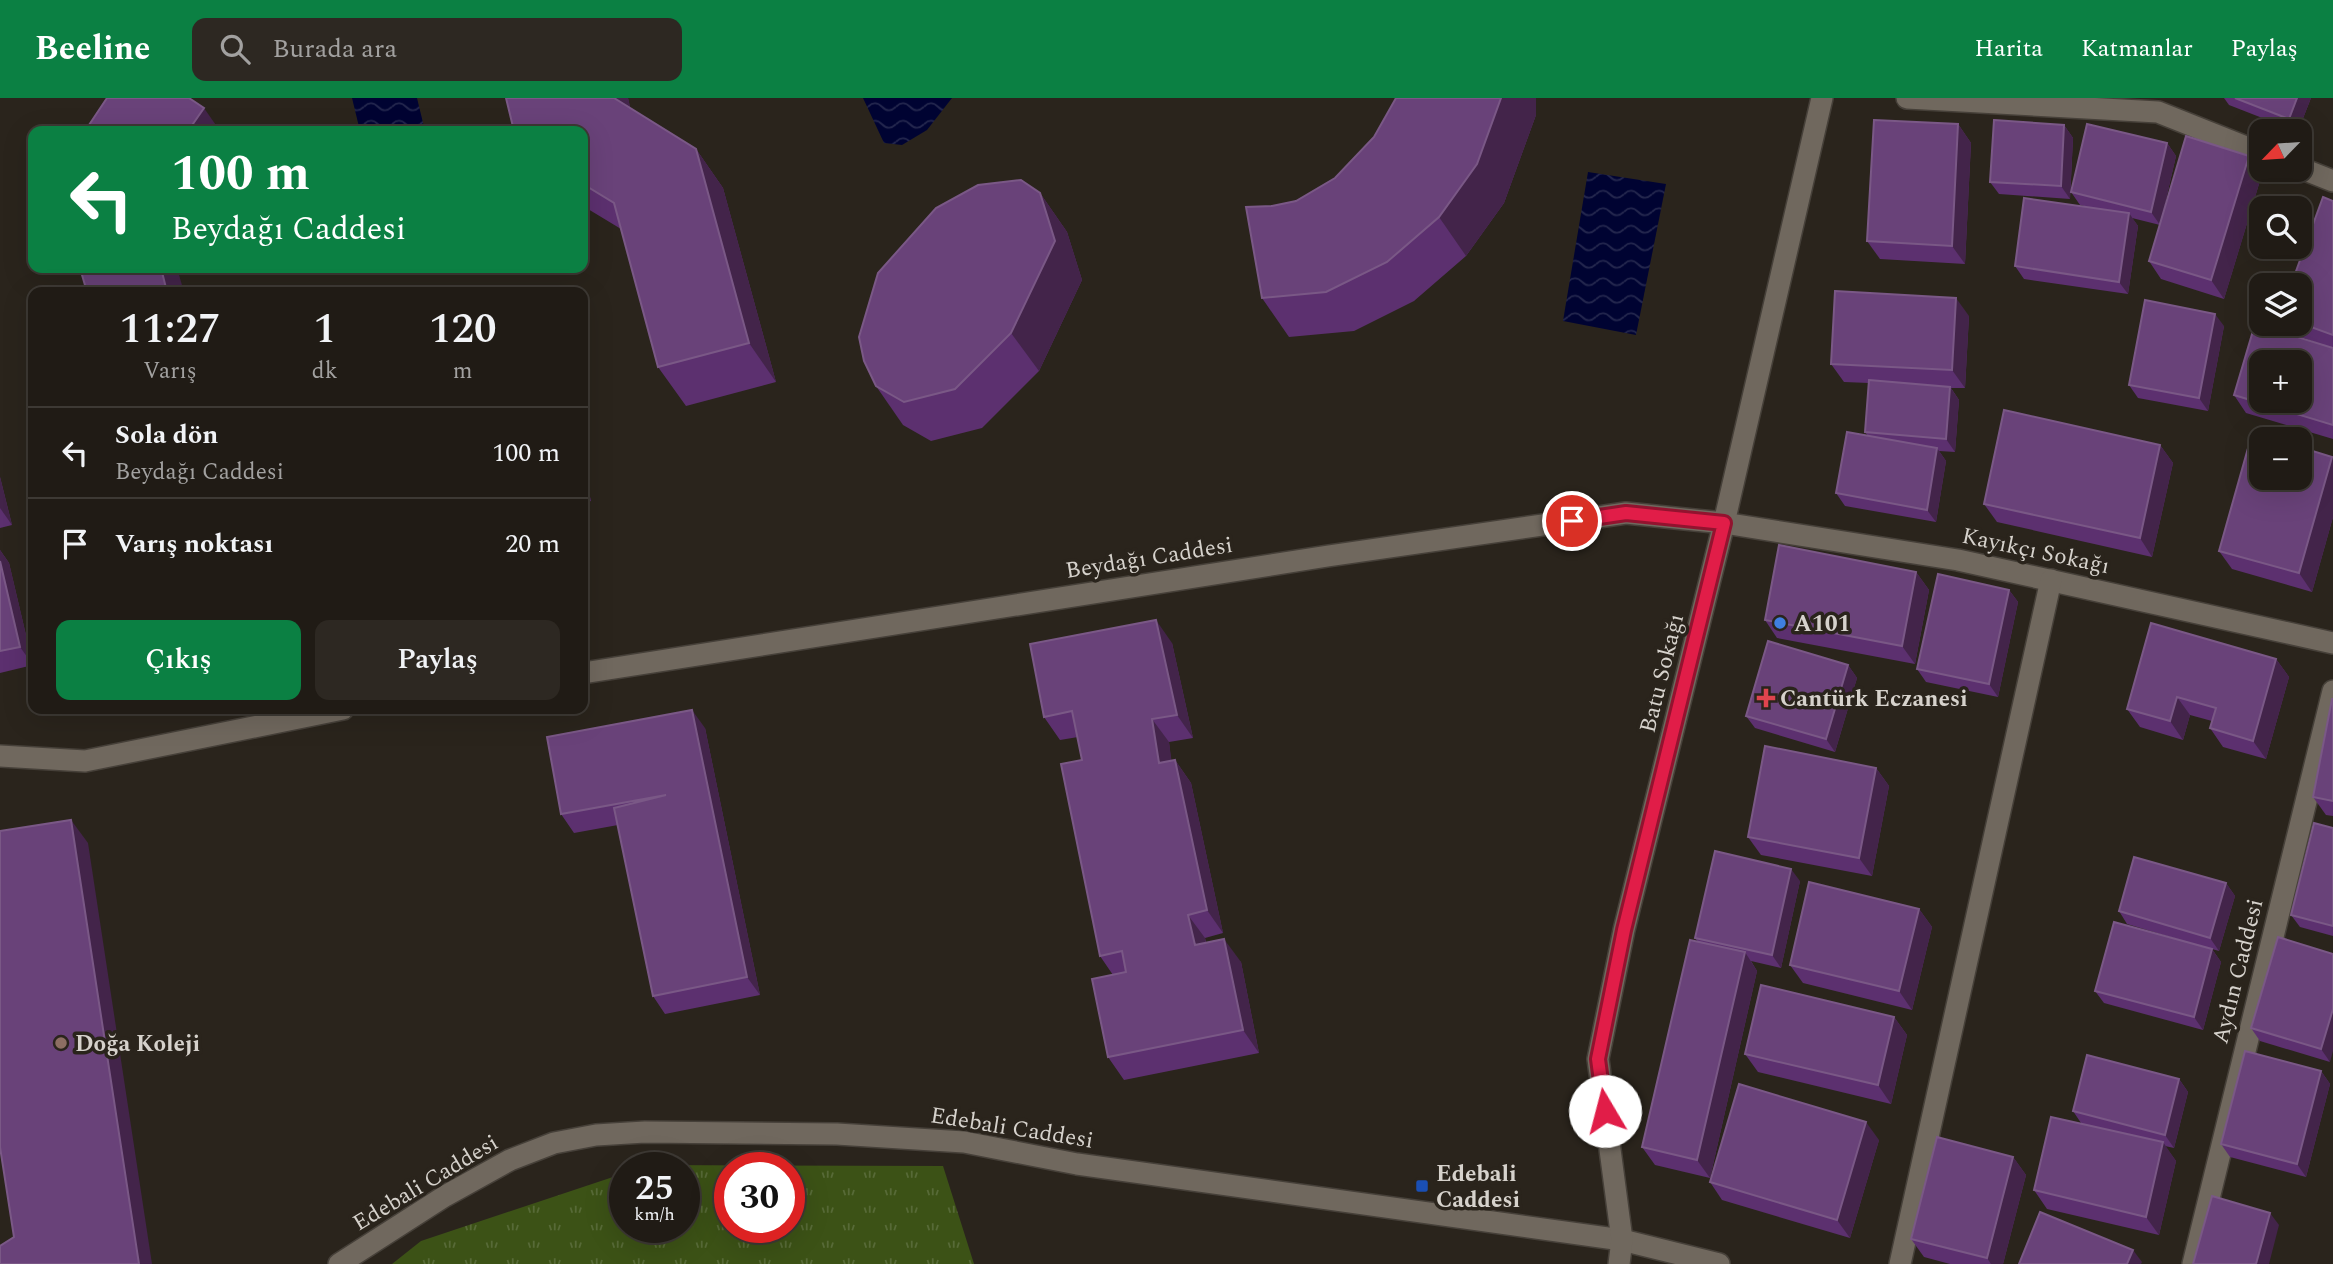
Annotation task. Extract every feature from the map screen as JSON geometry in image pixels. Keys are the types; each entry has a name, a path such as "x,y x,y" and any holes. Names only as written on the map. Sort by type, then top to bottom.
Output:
{"street":[{"name":"Batu Sokağı","path":"1619,1264 1622,1240 1598,1059 1624,930 1724,523 1822,98"},
{"path":"1907,98 2158,112 2249,148"},
{"path":"2312,173 2333,181"},
{"name":"Beydağı Caddesi","path":"588,672 1300,560 1626,513 1724,523"},
{"name":"Kayıkçı Sokağı","path":"1724,523 1958,560 2333,643"},
{"path":"1900,1264 2051,580"},
{"name":"Aydın Caddesi","path":"2193,1264 2333,691"},
{"path":"0,756 85,761 318,714"},
{"name":"Edebali Caddesi","path":"339,1264 445,1196 510,1160 554,1143 596,1135 645,1132 837,1134 964,1142 1077,1164 1622,1240 1719,1264"}],"green space":[{"path":"700,1165 714,1165 714,1243 805,1243 805,1166 943,1166 974,1264 392,1264 421,1241 609,1178 609,1243 700,1243"}],"water":[{"path":"352,98 417,98 424,126 359,126"},
{"path":"863,98 952,98 927,130 902,145 884,143"},
{"path":"1588,172 1666,184 1636,335 1563,321"}],"building":[{"path":"107,98 189,98 204,108 191,126 88,126"},
{"path":"506,98 614,98 696,149 749,343 658,367 614,203 588,187 588,126 513,126"},
{"path":"1396,98 1501,98 1477,164 1439,217 1387,262 1326,292 1262,298 1246,207 1272,206 1296,201 1335,178 1374,137"},
{"path":"2235,98 2297,98 2289,119"},
{"path":"1874,120 1958,124 1952,246 1867,241"},
{"path":"1994,120 2064,125 2061,186 1990,182"},
{"path":"2087,124 2167,143 2151,212 2071,192"},
{"path":"2186,136 2249,156 2211,280 2149,261"},
{"path":"1021,180 1040,193 1055,241 1011,333 955,389 904,402 876,386 864,361 859,337 878,273 936,208 978,185"},
{"path":"2323,197 2333,201 2333,335 2312,327 2312,273 2295,273 2300,259 2312,259 2312,227"},
{"path":"2024,198 2129,213 2119,282 2015,266"},
{"path":"81,273 162,273 166,287 86,287"},
{"path":"1835,291 1956,298 1952,370 1831,364"},
{"path":"2145,300 2215,314 2199,398 2129,385"},
{"path":"2251,336 2294,336 2333,348 2333,425 2293,413 2312,413 2312,350 2249,350 2249,400 2234,395"},
{"path":"1869,380 1950,387 1946,439 1865,432"},
{"path":"2004,410 2160,445 2140,538 1984,504"},
{"path":"1847,432 1937,448 1927,510 1836,493"},
{"path":"2249,445 2249,490 2312,490 2312,451 2332,457 2299,573 2219,551"},
{"path":"1779,545 1916,572 1902,646 1765,620"},
{"path":"0,561 20,647 0,651"},
{"path":"1938,574 2009,590 1989,684 1917,669"},
{"path":"1156,620 1177,715 1152,719 1159,763 1175,760 1207,910 1188,915 1195,945 1224,939 1243,1030 1108,1057 1092,979 1126,972 1122,951 1100,956 1061,764 1082,760 1072,711 1044,717 1030,644"},
{"path":"2151,623 2276,659 2253,741 2210,728 2216,708 2177,697 2170,721 2127,709"},
{"path":"1768,641 1848,665 1826,739 1746,716"},
{"path":"2333,699 2333,801 2313,797"},
{"path":"692,710 747,977 653,996 614,808 666,795 561,814 547,737"},
{"path":"1765,746 1876,768 1859,858 1748,837"},
{"name":"Doğa Koleji","path":"71,820 139,1264 0,1264 0,1246 14,1237 0,1147 0,831"},
{"path":"2314,823 2333,828 2333,926 2291,915"},
{"path":"1715,851 1791,869 1772,955 1695,938"},
{"path":"2134,857 2226,883 2210,938 2119,911"},
{"path":"1809,882 1919,909 1899,991 1790,965"},
{"path":"2114,922 2212,949 2194,1017 2095,991"},
{"path":"2278,937 2333,954 2333,1009 2321,1049 2251,1028"},
{"path":"1690,940 1745,952 1697,1160 1642,1147"},
{"path":"1761,985 1894,1017 1878,1085 1745,1054"},
{"path":"2245,1051 2321,1071 2297,1164 2221,1144"},
{"path":"2087,1055 2179,1079 2165,1135 2073,1111"},
{"path":"1739,1084 1866,1122 1837,1220 1710,1182"},
{"path":"2051,1117 2163,1142 2146,1217 2034,1190"},
{"path":"1937,1137 2013,1157 1987,1258 1911,1239"},
{"path":"2212,1196 2270,1213 2256,1264 2193,1264"},
{"path":"2040,1212 2133,1250 2127,1264 2019,1264"}],"place":[{"name":"A101","path":"1780,623"},
{"name":"Cantürk Eczanesi","path":"1766,698"},
{"name":"Doğa Koleji","path":"61,1043"},
{"name":"Edebali̇ Caddesi̇","path":"1422,1186"}],"route":[{"path":"1572,521 1626,513 1724,523 1624,930 1598,1059 1605,1111"}]}
